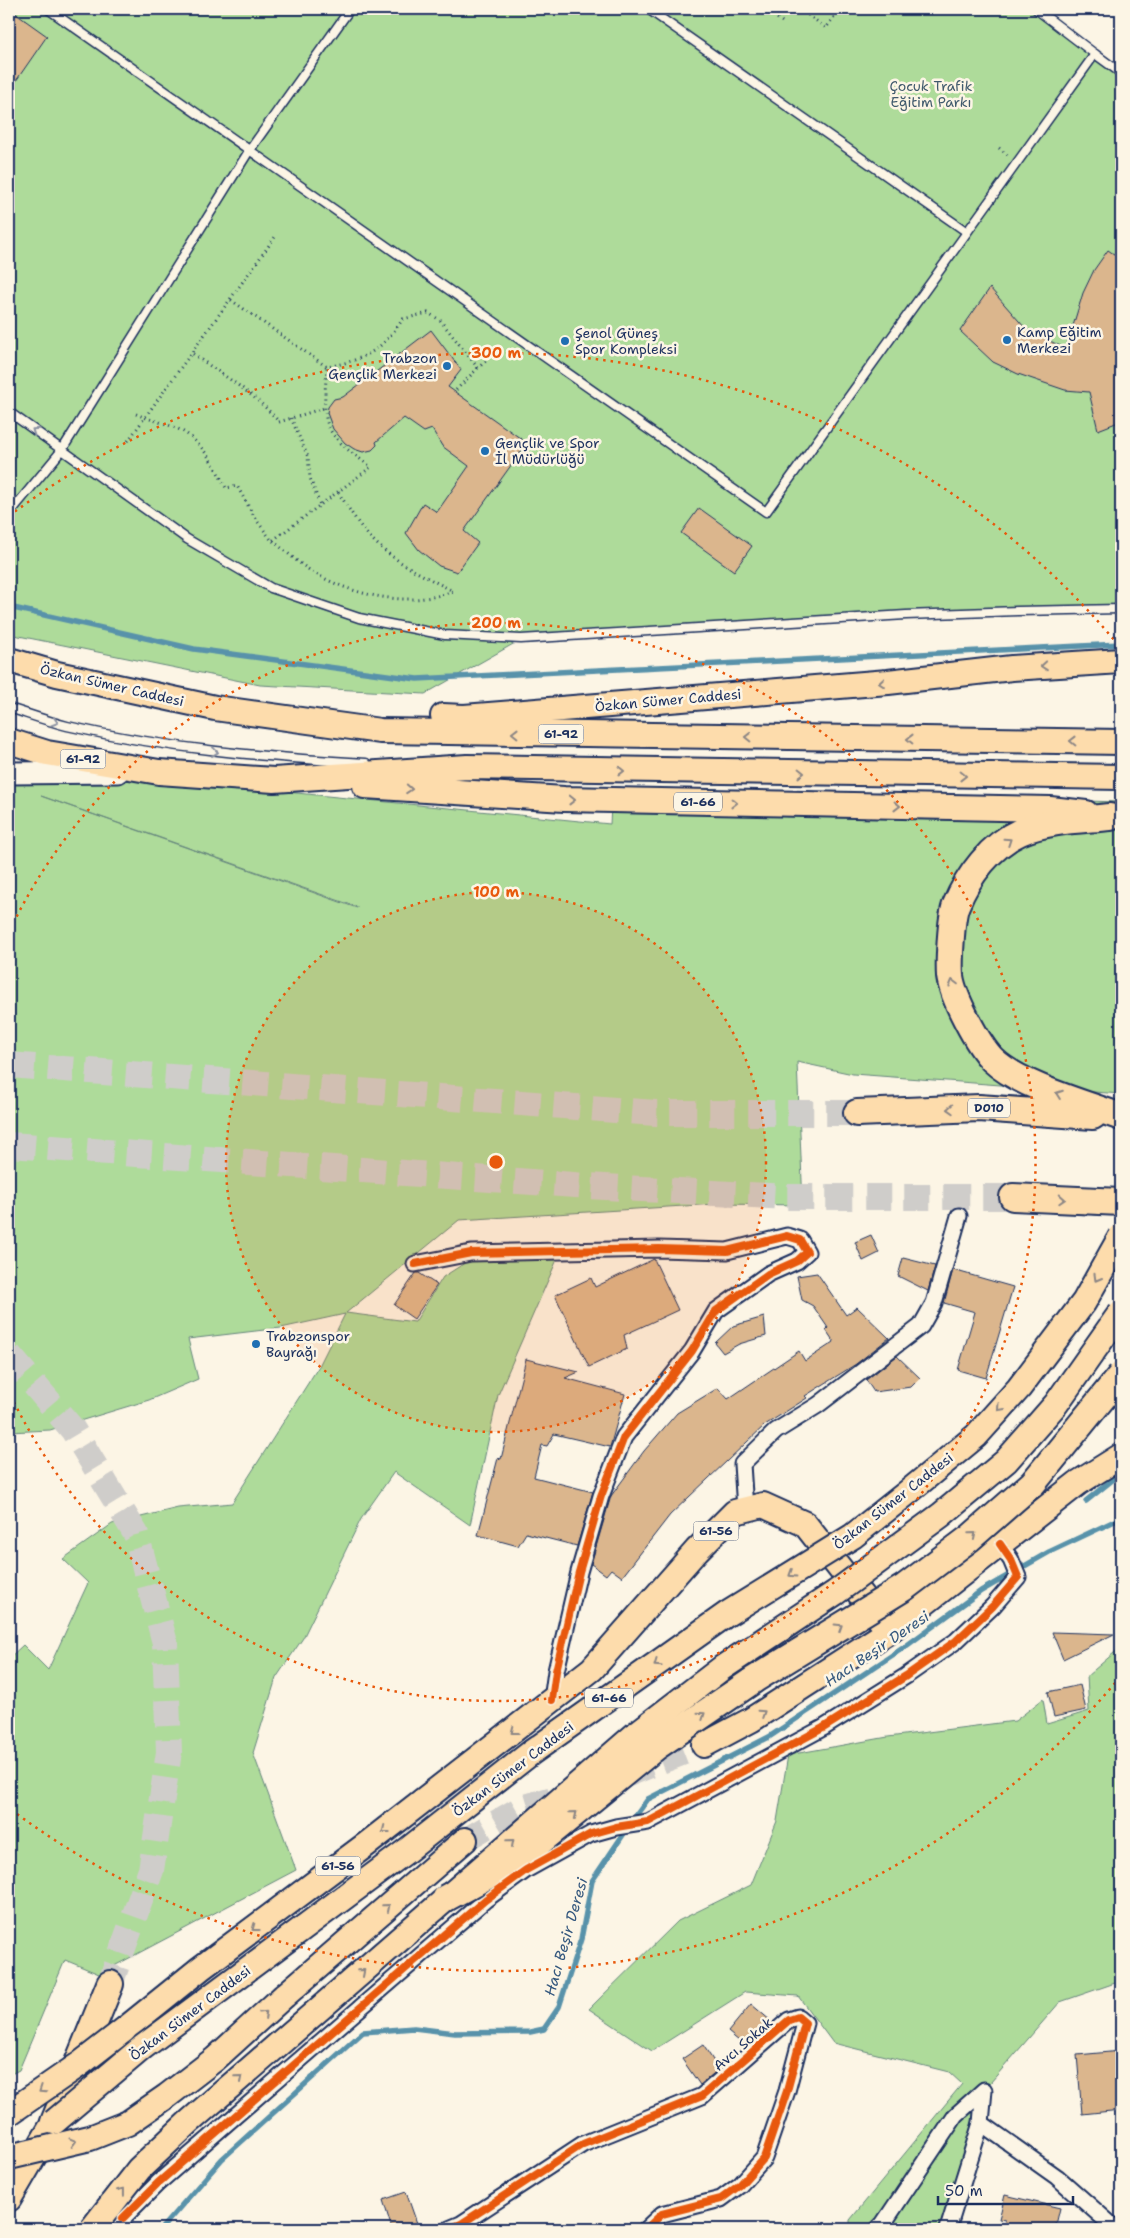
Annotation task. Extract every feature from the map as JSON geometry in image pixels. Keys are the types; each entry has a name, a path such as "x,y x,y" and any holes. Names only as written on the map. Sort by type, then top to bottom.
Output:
{"highway":[{"path":"1116,819 1056,822 1020,832 994,850 972,876 955,906 950,977 962,1012 993,1060 1016,1075 1045,1089 1121,1117"},
{"name":"D010","path":"857,1113 979,1108 1121,1117"},
{"path":"1013,1197 1121,1202"},
{"path":"446,1898 520,1858 657,1746 755,1679 905,1587 970,1538 1032,1483 1121,1375"},
{"path":"54,2122 110,1984"}],"main road":[{"name":"Özkan Sümer Caddesi","path":"9,660 57,674 215,708 380,731 1121,742"},
{"name":"Özkan Sümer Caddesi","path":"215,708 326,715 464,717 888,682 1012,668 1121,661"},
{"name":"61-92","path":"9,741 47,753 160,772 274,780 467,767 1121,778"},
{"name":"61-66","path":"274,780 564,800 1050,808 1116,819"},
{"name":"Özkan Sümer Caddesi","path":"9,2198 54,2122 143,2048 405,1852 532,1752 727,1614 853,1536 976,1436 1019,1388 1084,1302 1121,1236"},
{"path":"92,2229 139,2169 189,2122 636,1734 722,1668 834,1593 941,1515 1006,1462 1056,1404 1121,1312"},
{"path":"704,1745 751,1720 1006,1552 1078,1484 1121,1456"},
{"name":"61-56","path":"9,2112 80,2064 201,1968 367,1844 592,1669 697,1550 735,1512 764,1505 805,1524 889,1630"},
{"path":"9,2157 90,2138 128,2123 167,2096 215,2059 284,1996 465,1840"}],"street":[{"path":"9,773 160,772"},
{"path":"744,1509 742,1464 776,1432 818,1405 921,1326 934,1303 959,1216"},
{"path":"415,1264 471,1253 659,1249 727,1251 787,1236 800,1240 807,1252 797,1261 768,1274 716,1311 692,1351 624,1437 601,1496 579,1572 556,1671 552,1700"},
{"path":"108,2229 123,2224 158,2183 485,1900 526,1870 591,1834 616,1827 648,1822 689,1802 823,1728 906,1676 956,1641 993,1606 1018,1577 1006,1552"},
{"name":"Avcı Sokak","path":"448,2229 461,2224 583,2144 702,2096 789,2020 798,2017 805,2023 787,2091 764,2158 740,2185 721,2199 662,2214 646,2229"},
{"path":"878,2229 956,2115 984,2090 981,2122 948,2229"},
{"path":"981,2122 1057,2177 1116,2229"}],"lane":[{"path":"48,9 766,512 1095,54"},
{"path":"10,513 62,450 250,151 350,9"},
{"path":"648,9 966,232"},
{"path":"1036,9 1121,73"},
{"path":"9,412 187,539 271,588 359,618 445,635 522,639 906,615 1121,610"},
{"path":"9,497 10,513"},
{"path":"9,708 65,726 174,746 261,757 375,764"},
{"path":"385,764 467,767"}],"path":[{"path":"690,9 767,11 785,24"},
{"path":"800,9 826,28 840,9"},
{"path":"128,441 147,418 275,237"},
{"path":"230,300 327,368 349,363 374,352 390,338 403,319 428,313 440,320 478,368"},
{"path":"193,354 268,408 279,422 324,408"},
{"path":"456,390 488,360"},
{"path":"272,541 371,467 334,437 324,418 327,368"},
{"path":"136,414 182,431 208,457 226,488 237,486 255,518 272,541 314,573 339,586 370,595 413,599 439,596 453,591 418,573 387,553 369,536 338,492"},
{"path":"291,418 308,457 310,478 320,506"}],"green space":[{"name":"Şenol Güneş Spor Kompleksi","path":"9,9 1036,9 1121,73 1121,609 1018,611 522,639 425,694 260,685 9,634"},
{"path":"155,779 610,824 612,788 1121,802 1121,1094 853,1074 797,1062 803,1205 716,1204 459,1220 346,1313 415,1322 443,1277 471,1259 559,1255 498,1395 470,1525 394,1472 361,1519 303,1638 276,1678 253,1753 296,1870 99,1974 65,1960 19,2070 9,2075 9,1658 23,1645 48,1670 88,1583 63,1559 112,1524 178,1508 232,1503 319,1366 345,1314 281,1328 188,1339 198,1379 149,1400 50,1430 9,1432 9,783","holes":["41,796 357,907 357,908"]},
{"path":"1121,1647 1121,1979 1118,1982 1060,2002 984,2090 948,2229 850,2229 850,2220 962,2084 949,2072 833,2043 798,1996 745,1992 652,2051 589,2009 678,1921 751,1885 777,1821 788,1755 888,1737 1015,1721 1043,1699 1047,1724 1089,1711 1087,1676"}],"building":[{"path":"9,9 47,36 9,91"},
{"name":"Kamp Eğitim Merkezi","path":"1108,250 1121,259 1121,421 1098,430 1089,392 1065,390 1018,374 993,362 960,331 990,288 1026,329 1066,349 1083,293 1094,270"},
{"name":"Gençlik ve Spor İl Müdürlüğü","path":"431,330 461,370 448,387 527,443 464,531 478,543 457,572 439,566 419,550 406,533 423,503 437,512 469,466 442,446 432,429 424,432 404,418 376,442 377,445 372,450 363,452 354,449 345,443 333,429 327,413 328,407 334,399 343,397"},
{"path":"699,508 752,546 734,571 681,533"},
{"path":"871,1235 879,1253 863,1261 855,1242"},
{"path":"903,1258 935,1266 928,1291 898,1276"},
{"path":"654,1259 678,1310 624,1335 627,1349 589,1367 555,1295 591,1278 595,1287"},
{"path":"953,1270 1013,1287 986,1378 958,1370 975,1312 944,1303"},
{"path":"416,1273 437,1285 414,1319 394,1305"},
{"path":"817,1273 846,1315 857,1307 889,1338 856,1364 805,1396 807,1398 765,1425 670,1515 622,1577 611,1569 606,1575 591,1564 611,1496 644,1451 677,1413 718,1388 728,1399 799,1351 805,1361 834,1342 826,1330 828,1328 813,1306 802,1300 797,1276"},
{"path":"764,1317 766,1336 739,1344 723,1353 715,1343 733,1326"},
{"path":"897,1356 920,1378 911,1387 874,1392 866,1380"},
{"path":"526,1359 579,1372 565,1378 625,1394 610,1447 554,1434 547,1446 542,1445 534,1477 593,1492 577,1546 526,1533 518,1546 478,1535 498,1458 501,1459"},
{"path":"1052,1632 1114,1634 1063,1659"},
{"path":"1080,1685 1086,1710 1054,1717 1048,1692"},
{"path":"751,2004 771,2021 745,2046 728,2032"},
{"path":"703,2045 719,2069 700,2085 682,2059"},
{"path":"1121,2051 1121,2110 1082,2114 1077,2055"},
{"path":"406,2192 419,2229 392,2229 383,2200"},
{"path":"1005,2195 1060,2208 1055,2229 1003,2229 1005,2220 999,2219"}],"waterway":[{"path":"9,607 194,649 417,679 1121,644"},
{"path":"1086,1501 1121,1473"},
{"name":"Hacı Beşir Deresi","path":"632,1821 648,1799 769,1737 906,1646 981,1591 1049,1552 1121,1518"},
{"name":"Hacı Beşir Deresi","path":"161,2229 222,2159 363,2032 414,2028 455,2033 530,2032 544,2029 559,2007 581,1939 592,1881 627,1829"}],"tunnel":[{"path":"9,1065 656,1113 857,1113"},
{"path":"9,1145 588,1186 787,1197 1013,1197"},
{"path":"9,1355 73,1430 136,1534 165,1643 169,1752 151,1870 110,1984"},
{"path":"628,1775 704,1745"},
{"path":"465,1840 522,1807 569,1793"}],"cycle path":[{"path":"415,1264 471,1253 659,1249 727,1251 787,1236 800,1240 807,1252 797,1261 768,1274 716,1311 692,1351 624,1437 601,1496 579,1572 556,1671 552,1700"},
{"path":"123,2218 158,2183 280,2077 485,1900 526,1870 591,1834 616,1827 648,1822 823,1728 906,1676 956,1641 993,1606 1018,1577 1011,1560 1000,1544"},
{"path":"449,2229 461,2224 583,2144 702,2096 789,2020 798,2017 805,2023 787,2091 764,2158 740,2185 721,2199 662,2214 646,2229"}],"place":[{"name":"Kamp Eğitim Merkezi","path":"1007,340"},
{"name":"Şenol Güneş Spor Kompleksi","path":"565,341"},
{"name":"Trabzon Gençlik Merkezi","path":"447,366"},
{"name":"Gençlik ve Spor İl Müdürlüğü","path":"485,451"},
{"name":"Trabzonspor Bayrağı","path":"256,1344"}],"park label":[{"name":"Çocuk Trafik Eğitim Parkı","path":"931,94"}]}
